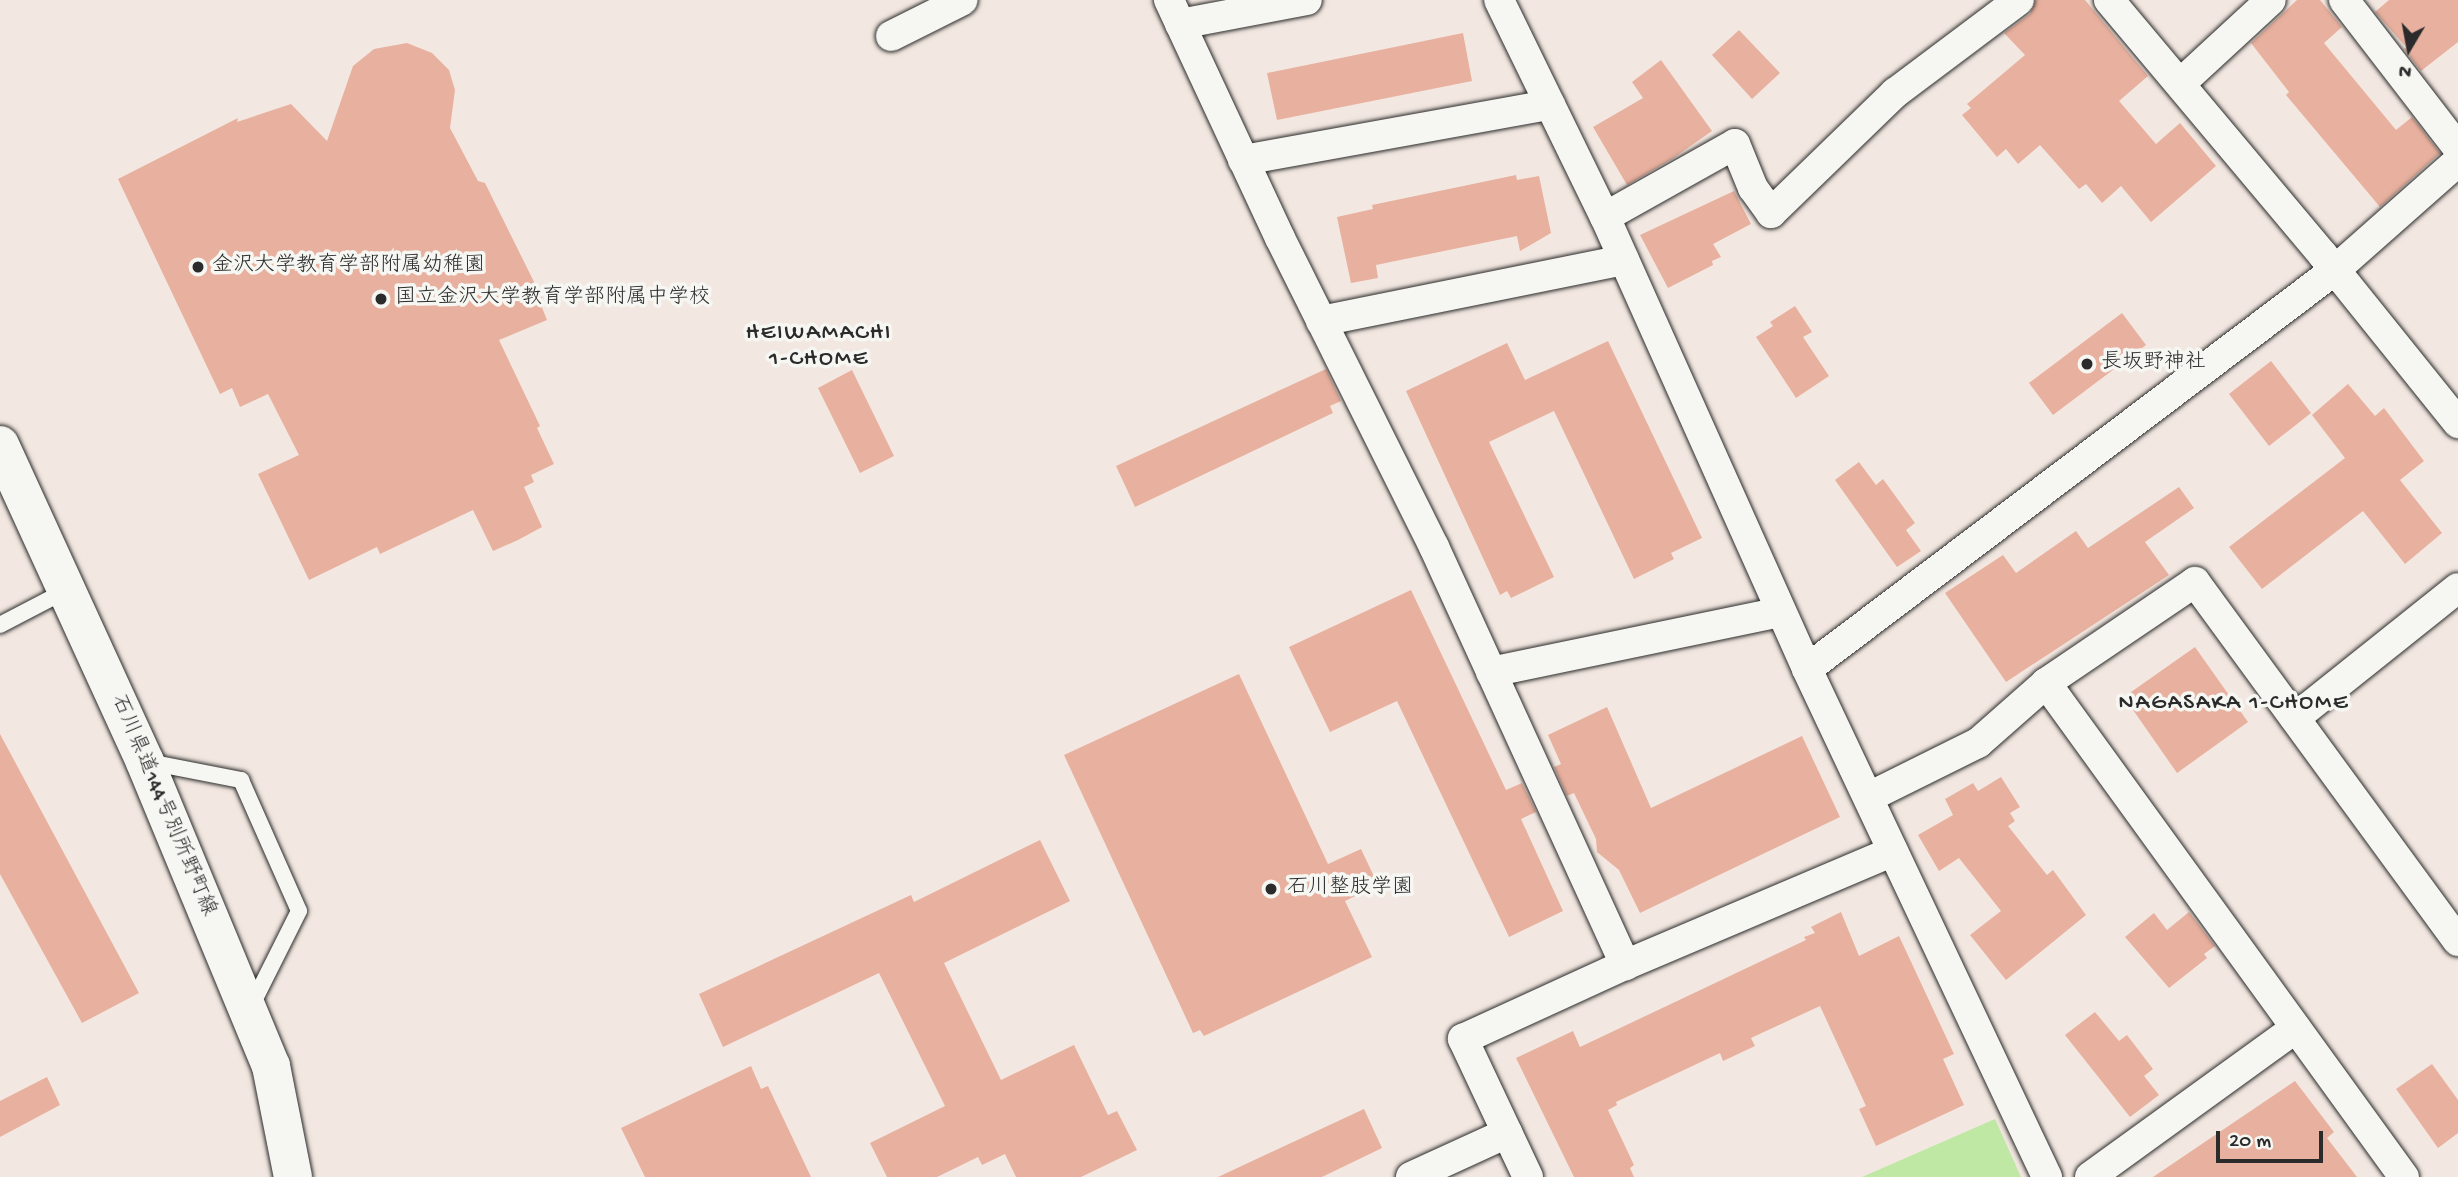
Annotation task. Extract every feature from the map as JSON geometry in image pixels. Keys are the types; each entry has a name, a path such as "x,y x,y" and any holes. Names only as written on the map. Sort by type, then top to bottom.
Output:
{"main road":[{"name":"石川県道144号別所野町線","path":"0,445 145,762 271,1066 293,1177"}],"street":[{"path":"891,36 963,0"},
{"path":"1307,0 1175,12 1243,160 1434,547 1625,965"},
{"path":"1499,0 1605,218 1807,669 2047,1177"},
{"path":"1605,218 1735,144 1753,188 1771,213 1895,93 2019,0"},
{"path":"2109,0 2181,83 2458,423"},
{"path":"2181,83 2271,0"},
{"path":"2344,0 2458,148"},
{"path":"1243,160 1550,105"},
{"path":"1807,669 2335,270 2458,161"},
{"path":"1321,321 1624,260"},
{"path":"1868,797 1978,743 2046,683 2195,582 2458,941"},
{"path":"2295,718 2458,588"},
{"path":"1491,672 1781,612"},
{"path":"2046,683 2404,1177"},
{"path":"1528,1177 1463,1039 1625,965 1893,851"},
{"path":"2090,1177 2296,1028"},
{"path":"1411,1177 1507,1133"}],"lane":[{"path":"0,625 67,590"},
{"path":"145,762 241,780 299,911 249,1013"}],"green space":[{"path":"1995,1119 2021,1177 1862,1177"}],"building":[{"path":"2036,0 2085,0 2148,76 2119,101 2156,144 2180,123 2216,166 2151,222 2121,186 2102,203 2086,184 2079,189 2040,145 2018,164 2006,149 1997,157 1962,115 1971,108 1967,104 2025,55 2004,33 2030,14"},
{"path":"2297,0 2320,0 2342,27 2324,43 2396,130 2412,117 2440,153 2380,207 2286,95 2289,92 2251,43"},
{"path":"2389,0 2458,0 2458,42 2421,71 2404,49 2406,47 2375,12"},
{"path":"1739,30 1780,73 1752,99 1712,55"},
{"path":"1463,33 1472,81 1277,120 1267,73"},
{"path":"407,43 432,53 449,70 455,90 450,128 478,181 485,183 542,298 539,300 547,320 499,340 540,426 537,428 554,464 531,475 534,482 524,487 542,527 518,540 493,551 473,510 380,554 377,547 309,580 258,474 299,455 268,394 240,407 232,388 220,394 118,179 238,118 237,122 291,104 327,141 353,66 374,49"},
{"path":"1661,60 1712,131 1672,159 1627,185 1593,127 1643,98 1632,82"},
{"path":"1516,175 1517,180 1539,176 1551,233 1520,251 1517,236 1376,265 1378,278 1351,283 1337,217 1373,209 1372,205"},
{"path":"1734,191 1751,224 1713,244 1721,257 1712,261 1713,265 1668,288 1640,235"},
{"path":"1795,306 1812,332 1803,337 1829,376 1796,398 1756,337 1773,326 1770,322"},
{"name":"長坂野神社","path":"2122,313 2146,345 2053,415 2029,383"},
{"path":"1608,341 1702,538 1671,553 1674,559 1634,579 1554,411 1489,442 1554,577 1511,598 1507,591 1500,595 1406,391 1507,343 1525,380"},
{"path":"2271,361 2311,413 2269,446 2229,394"},
{"path":"1326,369 1341,401 1330,406 1333,413 1135,507 1116,466"},
{"path":"852,370 894,456 860,473 818,388"},
{"path":"2348,384 2375,416 2384,408 2424,461 2400,480 2442,533 2405,564 2363,511 2262,589 2229,547 2345,458 2312,415"},
{"path":"1859,462 1876,485 1883,479 1915,523 1906,530 1921,551 1897,567 1835,480"},
{"path":"2179,487 2194,508 2145,542 2169,575 2006,682 1945,593 2003,555 2016,573 2076,531 2088,548"},
{"path":"1411,590 1506,790 1522,783 1536,812 1521,819 1563,911 1509,937 1397,701 1330,732 1289,647"},
{"path":"2195,647 2248,722 2177,773 2124,697"},
{"path":"1239,674 1328,864 1361,849 1378,885 1345,901 1372,957 1204,1036 1200,1030 1193,1033 1064,755"},
{"path":"1607,707 1651,808 1802,736 1840,817 1640,913 1619,870 1597,852 1596,839 1574,793 1567,796 1554,767 1561,764 1548,735"},
{"path":"0,734 139,993 82,1023 0,874"},
{"path":"2001,777 2020,807 2010,813 2015,821 2008,826 2047,875 2053,870 2086,915 2006,980 1970,935 2001,911 1959,858 1939,871 1918,835 1953,815 1945,799 1973,783 1978,791"},
{"path":"1040,840 1070,901 944,963 1001,1080 1074,1045 1108,1115 1117,1111 1137,1150 1081,1177 1016,1177 1005,1154 982,1165 978,1157 937,1177 887,1177 870,1143 945,1106 879,973 723,1047 699,994 911,895 914,902"},
{"path":"1841,912 1859,956 1899,936 1954,1054 1943,1059 1964,1105 1876,1146 1859,1109 1866,1106 1820,1006 1751,1038 1755,1046 1723,1061 1720,1053 1616,1102 1617,1105 1608,1110 1634,1165 1630,1168 1634,1177 1574,1177 1516,1058 1573,1031 1580,1047 1806,940 1804,937 1815,933 1811,927"},
{"path":"2189,912 2215,946 2204,954 2207,958 2169,988 2125,937 2154,913 2167,930"},
{"path":"2095,1012 2119,1041 2127,1035 2153,1069 2144,1076 2159,1095 2130,1117 2065,1035"},
{"path":"2432,1064 2458,1100 2458,1133 2438,1148 2396,1089"},
{"path":"751,1066 761,1089 768,1086 811,1177 645,1177 621,1128"},
{"path":"47,1077 60,1105 0,1137 0,1101"},
{"path":"2295,1081 2334,1132 2327,1138 2357,1177 2153,1177"},
{"path":"1364,1109 1382,1148 1322,1177 1218,1177"}],"place":[{"name":"金沢大学教育学部附属幼稚園","path":"198,267"},
{"name":"国立金沢大学教育学部附属中学校","path":"381,299"},
{"name":"長坂野神社","path":"2087,364"},
{"name":"石川整肢学園","path":"1271,889"}],"district":[{"name":"HEIWAMACHI 1-CHOME","path":"819,347"},
{"name":"NAGASAKA 1-CHOME","path":"2234,704"}]}
